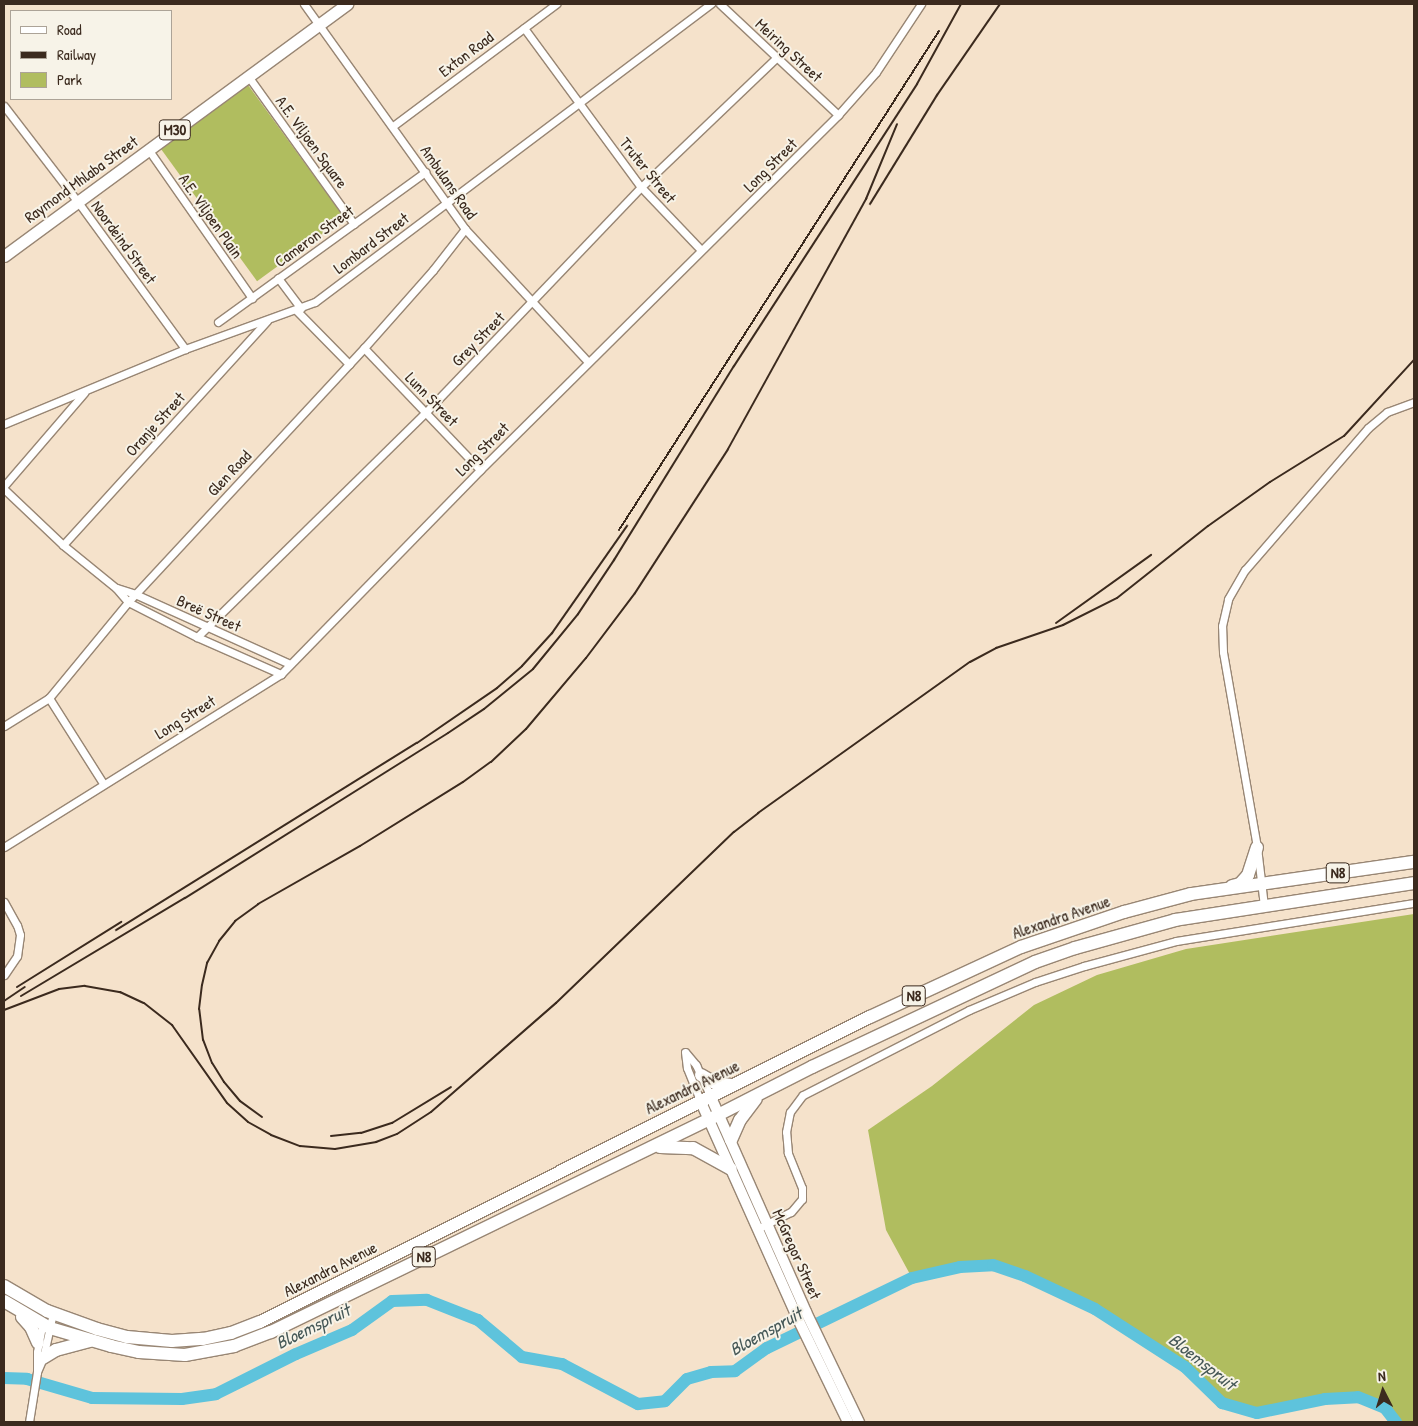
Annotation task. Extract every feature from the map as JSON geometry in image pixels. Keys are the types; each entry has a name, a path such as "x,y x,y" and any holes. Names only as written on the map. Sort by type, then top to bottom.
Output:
{"highway":[{"path":"1225,889 1240,884 1248,875 1257,847"},
{"name":"Alexandra Avenue","path":"4,1286 50,1312 112,1334 141,1339 188,1340 231,1333 260,1322 870,1017 1021,947 1124,912 1192,894 1414,862"},
{"name":"Alexandra Avenue","path":"9,1304 46,1327 90,1341 140,1352 201,1354 234,1346 271,1332 713,1118 774,1086 1035,962 1176,920 1414,882"},
{"path":"1124,912 1131,932"},
{"path":"701,1075 715,1083 732,1085"},
{"path":"731,1140 746,1110 774,1086"},
{"path":"652,1147 678,1146 693,1148 731,1169"},
{"path":"9,1304 31,1326 38,1343"},
{"path":"43,1358 56,1350 90,1341"}],"main road":[{"name":"Raymond Mhlaba Street","path":"4,256 347,4"},
{"name":"McGregor Street","path":"705,1098 731,1169 757,1229 801,1314 848,1422"},
{"name":"McGregor Street","path":"713,1118 731,1140 767,1225 801,1314"},
{"name":"McGregor Street","path":"814,1342 859,1422"}],"street":[{"name":"Ambulans Road","path":"304,4 465,229 588,362"},
{"name":"Exton Road","path":"393,126 556,4"},
{"name":"Lombard Street","path":"4,424 185,349 315,302 711,4"},
{"name":"Meiring Street","path":"720,4 838,115"},
{"name":"Long Street","path":"4,847 281,674 480,470 838,115 876,72 921,4"},
{"name":"Truter Street","path":"524,28 640,187 701,250"},
{"name":"Grey Street","path":"197,637 426,412 533,302 640,187 777,57"},
{"name":"A.E. Viljoen Square","path":"248,76 354,224"},
{"name":"Noordeind Street","path":"4,106 78,202 185,349"},
{"name":"A.E. Viljoen Plain","path":"148,150 252,298"},
{"name":"Cameron Street","path":"218,322 425,172"},
{"name":"Glen Road","path":"4,726 49,698 135,594 364,348 433,270 465,229"},
{"path":"278,278 298,309 349,364"},
{"name":"Oranje Street","path":"63,545 267,320"},
{"name":"Lunn Street","path":"364,348 480,470"},
{"path":"4,488 85,392"},
{"path":"1264,906 1257,847 1223,652 1222,626 1228,600 1245,570 1368,428 1387,412 1414,402"},
{"name":"Breë Street","path":"4,488 63,545 116,588 128,602 197,637 281,674"},
{"name":"Breë Street","path":"116,588 135,594 206,628 290,664"},
{"path":"49,698 103,784"},
{"path":"4,902 20,935 17,956 4,975"},
{"path":"757,1229 791,1212 802,1199 801,1184 786,1143 787,1123 790,1112 802,1094 854,1067 969,1010 1035,982 1084,966 1176,941 1414,903"},
{"path":"685,1052 696,1065 701,1075 705,1098 687,1068 685,1052"},
{"path":"29,1422 37,1374 43,1358 46,1327 50,1312"},
{"path":"37,1374 35,1365 38,1343 46,1327"}],"green space":[{"path":"248,85 344,218 257,281 161,148"},
{"path":"1414,914 1414,1422 1396,1422 1385,1408 1358,1397 1325,1399 1257,1413 1222,1403 1185,1367 1095,1309 1025,1276 993,1265 960,1267 912,1278 886,1230 868,1130 932,1086 1034,1005 1097,975 1186,949"}],"waterway":[{"name":"Bloemspruit","path":"4,1378 27,1379 92,1398 182,1399 216,1394 296,1354 352,1330 392,1301 427,1300 478,1320 522,1357 562,1364 638,1404 665,1401 687,1379 711,1372 735,1371 767,1348 912,1278 960,1267 993,1265 1025,1276 1095,1309 1185,1367 1222,1403 1257,1413 1325,1399 1358,1397 1385,1408 1396,1422"}],"railway":[{"path":"21,996 185,898 448,733 484,709 533,669 578,614 614,560 734,366 917,84 961,4"},
{"path":"870,204 937,95 1000,4"},
{"path":"619,530 939,31"},
{"path":"262,1117 240,1101 224,1082 212,1063 203,1040 199,1009 202,985 207,963 219,941 235,921 258,904 360,846 463,782 491,762 526,729 586,658 635,593 728,449 866,199 897,124"},
{"path":"4,1010 59,989 85,986 120,992 144,1003 172,1025 227,1103 248,1122 271,1135 300,1146 335,1149 376,1142 397,1134 431,1112 556,1003 734,832 758,813 970,662 996,648 1063,625 1117,598 1208,526 1270,482 1344,436 1414,360"},
{"path":"116,930 417,743 497,688 522,666 552,633 627,526"},
{"path":"1056,623 1151,555"},
{"path":"17,987 121,922"},
{"path":"4,1001 25,987"},
{"path":"331,1136 361,1133 392,1123 451,1087"}]}
